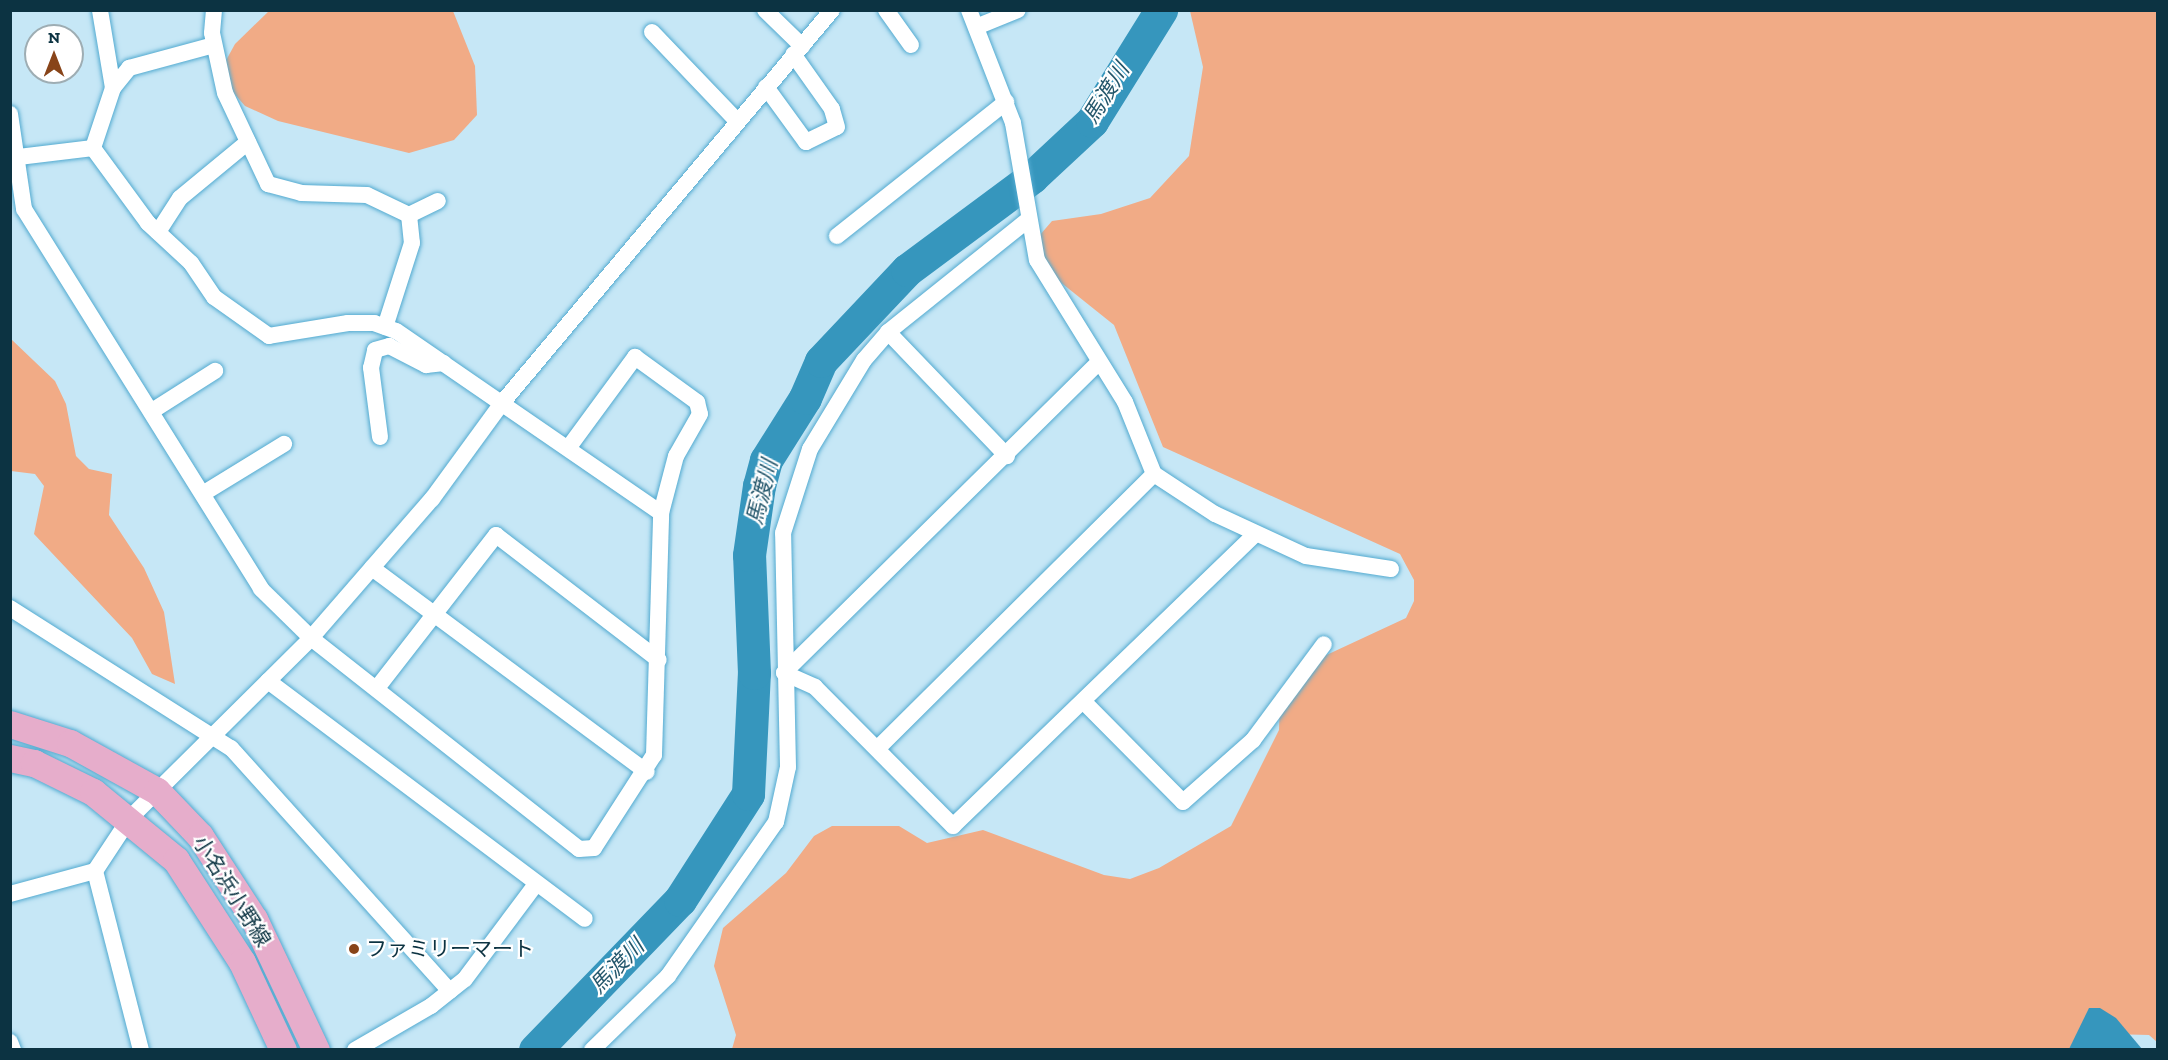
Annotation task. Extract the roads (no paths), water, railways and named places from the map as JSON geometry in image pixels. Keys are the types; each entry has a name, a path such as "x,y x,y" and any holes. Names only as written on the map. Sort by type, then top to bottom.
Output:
{"main road":[{"name":"小名浜小野線","path":"10,724 70,743 157,791 200,836 254,919 316,1050"},
{"name":"小名浜小野線","path":"10,758 34,762 93,792 130,818 176,860 210,908 283,1050"}],"street":[{"path":"100,10 113,88"},
{"path":"214,10 214,45 232,115 267,182 277,190 367,195 410,215"},
{"path":"765,10 797,50 832,109 837,127 806,142 766,87"},
{"path":"10,894 95,871 130,818 213,733 312,638 372,568 502,403 832,10"},
{"path":"886,10 911,45"},
{"path":"969,10 1006,102 1028,220 1049,288 1125,402 1154,474 1255,534 1306,556 1391,569"},
{"path":"976,27 1018,10"},
{"path":"652,32 738,122"},
{"path":"93,148 113,88 129,68 214,45"},
{"path":"837,236 1006,102"},
{"path":"10,114 13,157 24,209 204,493 261,588 312,638 579,849 594,848 647,772 658,726 661,513 676,456 700,414 697,402 635,357 569,447"},
{"path":"158,232 180,198 248,142"},
{"path":"13,157 93,148"},
{"path":"93,148 158,232 191,263 214,297 269,336 348,323 385,327 444,363 569,447 661,513"},
{"path":"410,215 438,201"},
{"path":"385,327 412,243 410,215"},
{"path":"592,1050 668,976 776,822 788,767 784,672 783,533 790,499 810,449 864,360 888,332 1028,220"},
{"path":"888,332 1007,456"},
{"path":"380,437 371,368 375,350 389,346 426,365 444,363"},
{"path":"784,672 1007,456 1098,363"},
{"path":"152,411 214,371"},
{"path":"204,493 284,444"},
{"path":"879,747 1154,474"},
{"path":"784,672 815,687 879,747 953,826 1255,534"},
{"path":"377,688 496,535 659,660"},
{"path":"372,568 647,772"},
{"path":"10,608 213,733 450,991"},
{"path":"1083,701 1184,802 1253,740 1324,644"},
{"path":"268,681 585,919"},
{"path":"95,871 141,1050"},
{"path":"356,1050 450,991 536,884"},
{"path":"10,1042 13,1050"}],"water":[{"path":"2089,1008 2100,1008 2116,1018 2142,1049 2069,1049"}],"waterway":[{"name":"馬渡川","path":"535,1050 680,900 748,794 754,673 749,555 759,486 766,460 805,398 821,361 907,270 1032,177 1092,121 1161,10"}],"place":[{"name":"ファミリーマート","path":"354,949"}]}
